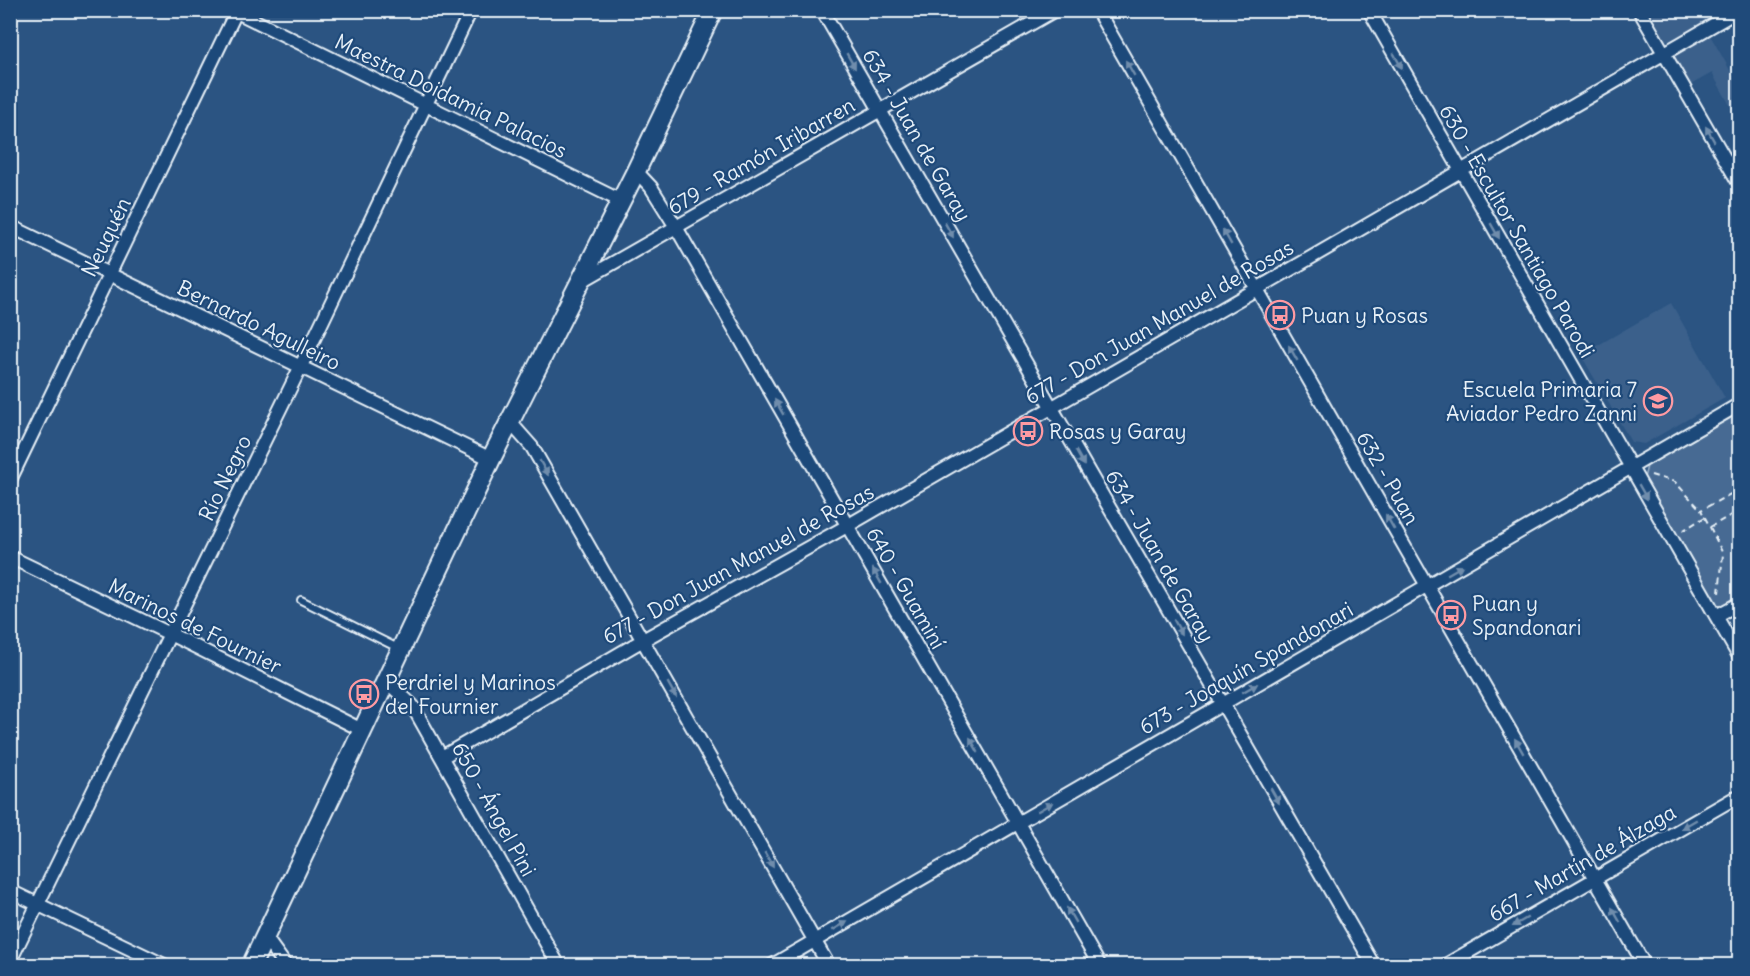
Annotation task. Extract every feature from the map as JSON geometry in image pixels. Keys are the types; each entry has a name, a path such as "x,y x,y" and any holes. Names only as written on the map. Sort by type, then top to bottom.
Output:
{"main road":[{"path":"251,966 491,459 636,171 713,10"}],"street":[{"name":"Río Negro","path":"10,961 301,366 471,10"},
{"name":"634 - Juan de Garay","path":"822,10 1374,966"},
{"name":"679 - Ramón Iribarren","path":"579,283 1055,10"},
{"name":"632 - Puan","path":"1097,10 1645,966"},
{"name":"630 - Escultor Santiago Parodi","path":"1370,10 1629,468 1740,658"},
{"path":"1639,10 1740,185"},
{"name":"677 - Don Juan Manuel de Rosas","path":"442,757 643,640 847,526 1739,10"},
{"name":"Maestra Doidamia Palacios","path":"235,11 621,201"},
{"name":"Neuquén","path":"10,480 235,11"},
{"name":"640 - Guaminí","path":"636,171 651,187 676,227 1100,966"},
{"name":"Bernardo Agulleiro","path":"10,226 491,459"},
{"name":"673 - Joaquín Spandonari","path":"771,966 1740,404"},
{"path":"509,422 532,447 830,966"},
{"name":"Marinos de Fournier","path":"10,557 362,730"},
{"path":"1716,616 1740,603"},
{"name":"650 - Ángel Pini","path":"385,680 412,705 559,966"},
{"name":"667 - Martín de Álzaga","path":"1444,966 1740,795"},
{"path":"10,891 166,966"},
{"path":"265,937 286,966"}],"lane":[{"path":"301,600 400,649"}],"path":[{"path":"1629,468 1676,482 1701,510 1723,554 1716,616"},
{"path":"1701,510 1740,489"},
{"path":"1710,527 1740,510"},
{"path":"1670,538 1705,517"}],"shaded area":[{"path":"1647,11 1725,11 1669,41 1664,40"},
{"path":"1710,35 1739,86 1739,114 1736,116 1712,73 1687,87 1675,64 1678,53"},
{"path":"1671,303 1725,398 1644,444 1631,442 1581,355"},
{"path":"1739,413 1739,597 1719,608 1644,478 1647,466"}],"place":[{"name":"Puan y Rosas","path":"1280,315"},
{"name":"Escuela Primaria 7 Aviador Pedro Zanni","path":"1658,401"},
{"name":"Rosas y Garay","path":"1028,431"},
{"name":"Puan y Spandonari","path":"1451,615"},
{"name":"Perdriel y Marinos del Fournier","path":"364,694"}]}
